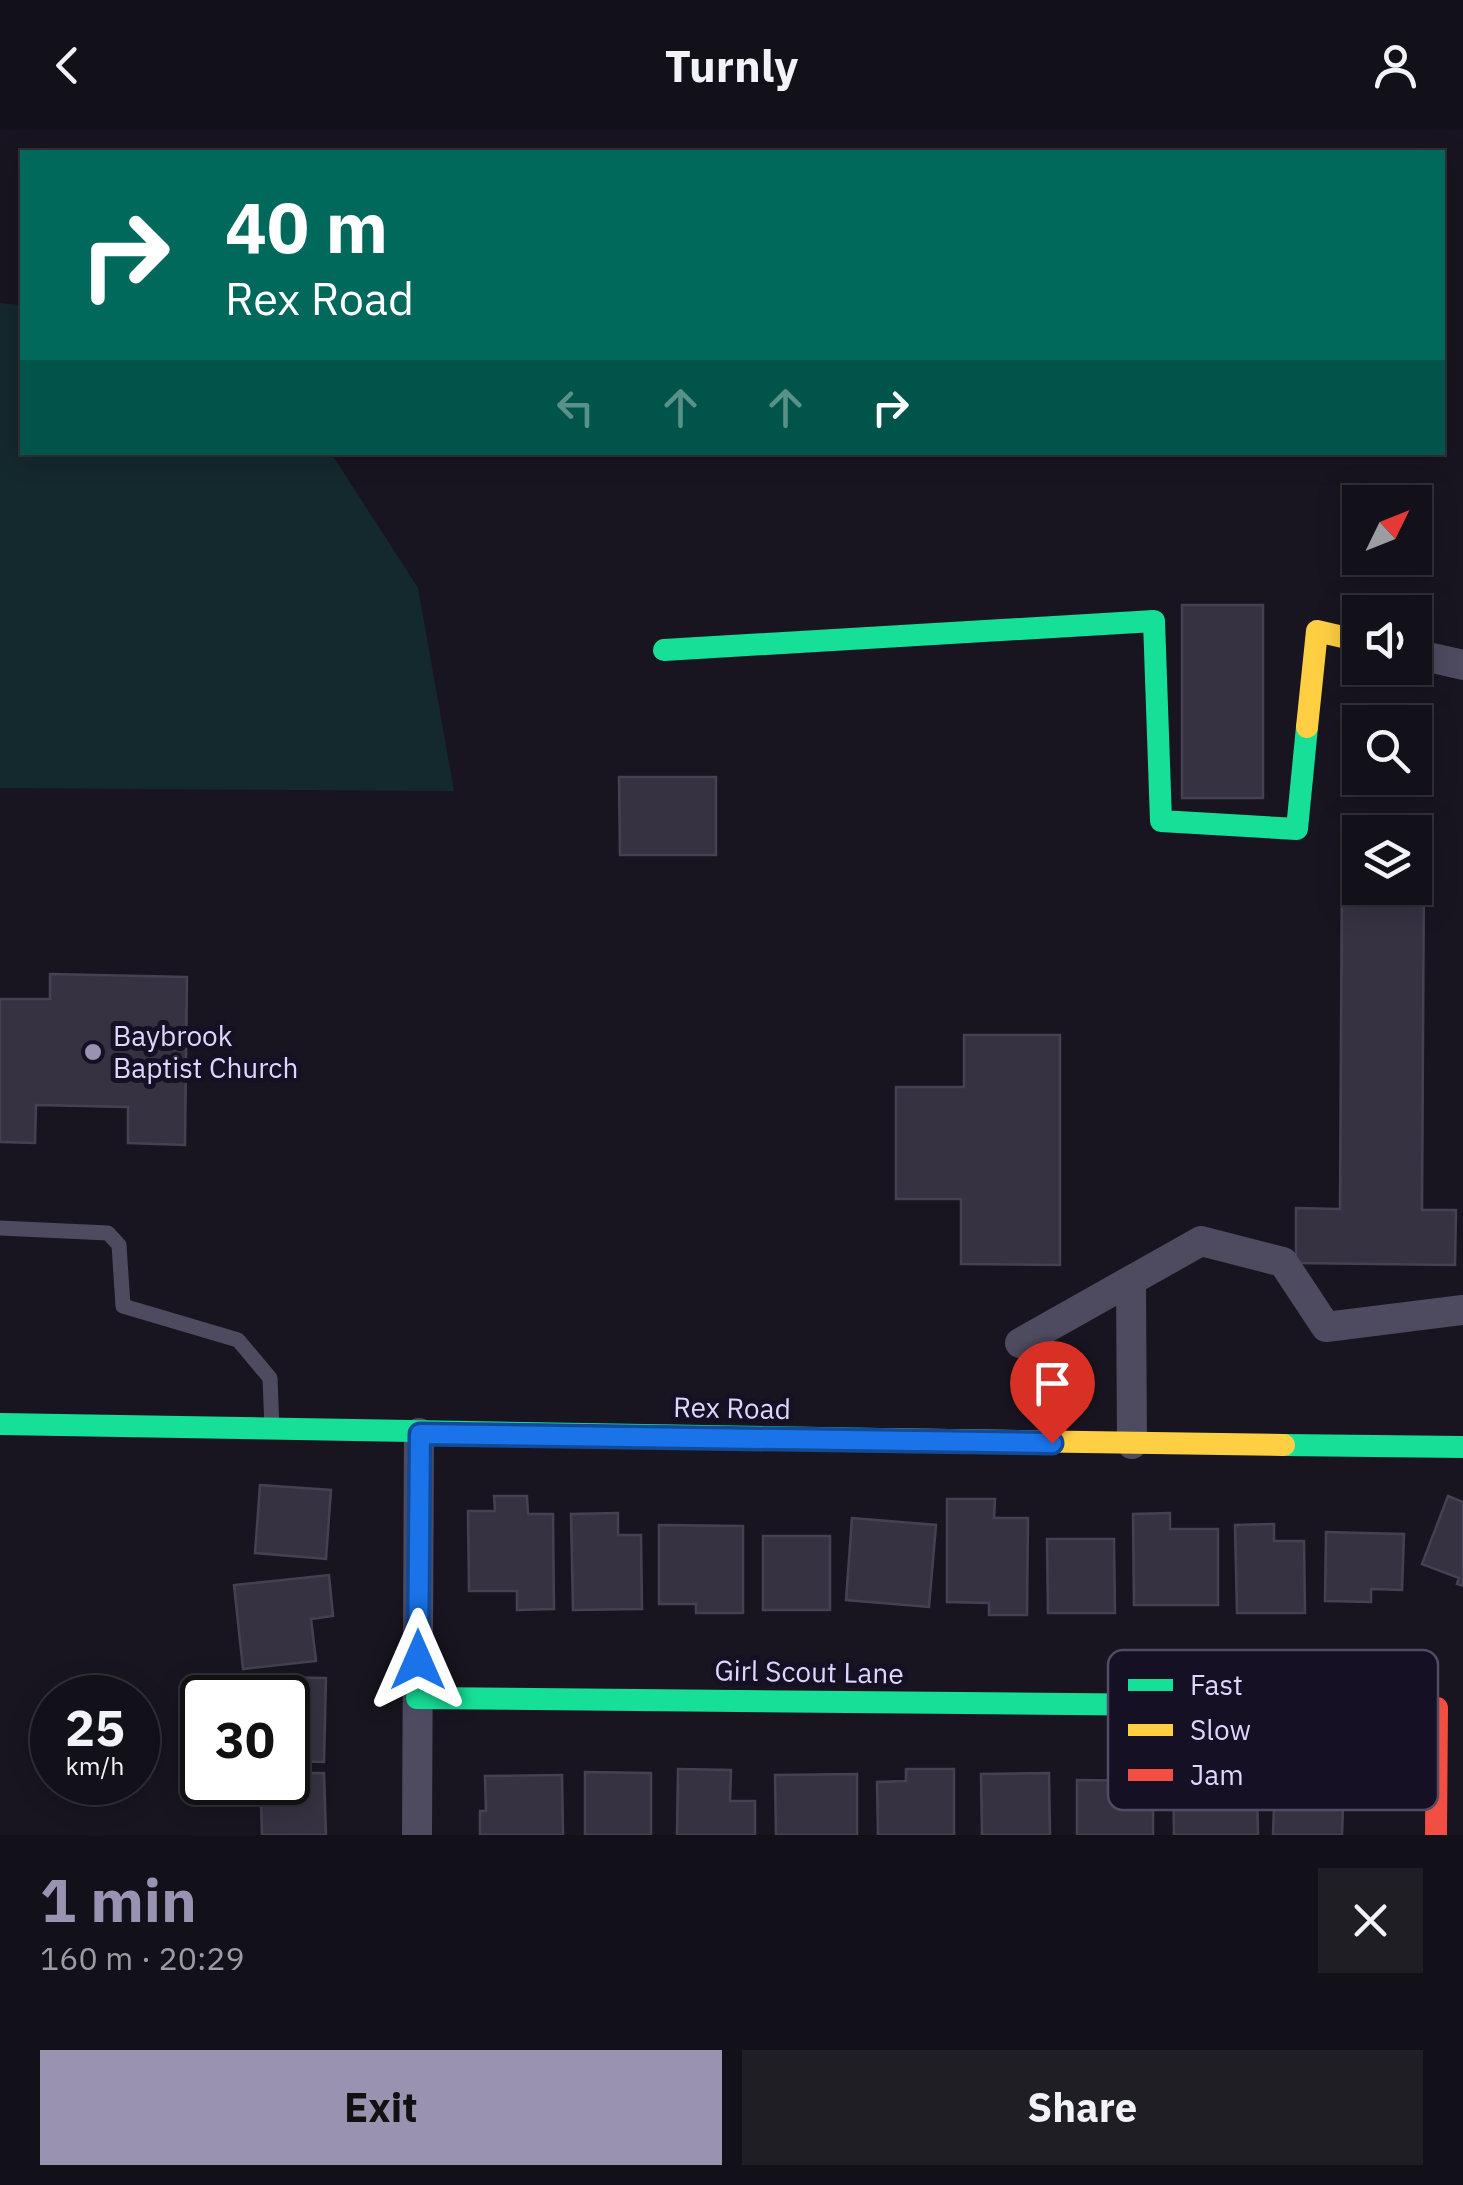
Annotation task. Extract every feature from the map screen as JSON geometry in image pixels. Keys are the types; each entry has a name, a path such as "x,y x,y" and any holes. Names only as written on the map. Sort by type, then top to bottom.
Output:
{"street":[{"path":"664,650 1154,621 1161,821 1297,830 1316,631 1342,637"},
{"path":"1432,658 1463,665"},
{"path":"1020,1343 1201,1241 1283,1262 1326,1327 1463,1310"},
{"path":"1130,1283 1132,1444"},
{"name":"Rex Road","path":"0,1424 420,1434 1463,1447"},
{"path":"416,1835 420,1434"},
{"name":"Girl Scout Lane","path":"418,1698 1108,1705"},
{"name":"Girl Scout Lane","path":"1436,1810 1436,1835"}],"lane":[{"path":"0,1228 108,1233 119,1244 123,1306 238,1340 270,1378 272,1430"}],"green space":[{"path":"0,303 20,305 20,455 332,455 418,588 454,791 0,788"}],"building":[{"path":"1182,605 1263,605 1263,798 1182,798"},
{"path":"619,777 716,777 716,855 620,855"},
{"path":"1342,865 1342,905 1424,905 1422,1210 1456,1210 1455,1265 1296,1263 1296,1208 1340,1209"},
{"name":"Baybrook Baptist Church","path":"50,974 187,977 185,1145 128,1143 128,1107 36,1105 35,1143 0,1142 0,999 50,999"},
{"path":"964,1035 1060,1035 1060,1265 961,1264 961,1199 896,1199 896,1087 964,1087"},
{"path":"260,1485 331,1490 326,1559 255,1553"},
{"path":"494,1496 527,1496 528,1514 553,1514 554,1609 517,1610 517,1591 469,1591 468,1511 495,1511"},
{"path":"1448,1496 1463,1502 1463,1586 1457,1584 1459,1578 1422,1564"},
{"path":"947,1499 995,1499 994,1518 1028,1518 1027,1615 989,1615 989,1603 947,1602"},
{"path":"618,1513 618,1535 641,1535 642,1609 573,1610 571,1514"},
{"path":"1170,1513 1170,1529 1218,1529 1218,1605 1134,1605 1133,1514"},
{"path":"852,1518 936,1525 929,1607 846,1600"},
{"path":"1274,1524 1274,1541 1304,1541 1305,1613 1237,1613 1235,1525"},
{"path":"659,1525 743,1526 743,1613 696,1613 696,1604 659,1604"},
{"path":"1326,1532 1404,1534 1402,1590 1371,1589 1371,1602 1325,1601"},
{"path":"763,1536 830,1536 830,1610 763,1610"},
{"path":"1047,1539 1114,1539 1115,1613 1048,1613"},
{"path":"329,1575 333,1616 311,1619 316,1661 243,1669 234,1585"},
{"path":"310,1678 326,1678 324,1762 310,1762"},
{"path":"678,1769 731,1770 730,1801 755,1801 755,1835 677,1835"},
{"path":"906,1769 954,1769 954,1835 878,1835 877,1782 906,1781"},
{"path":"585,1772 651,1773 651,1835 585,1835"},
{"path":"310,1773 324,1773 326,1835 262,1835 261,1805 310,1805"},
{"path":"1049,1773 1050,1835 982,1835 981,1774"},
{"path":"857,1774 857,1835 776,1835 775,1775"},
{"path":"562,1775 563,1835 480,1835 480,1811 486,1811 485,1776"},
{"path":"1077,1780 1108,1780 1108,1810 1153,1810 1153,1835 1077,1835"},
{"path":"1174,1810 1258,1810 1258,1835 1174,1835"},
{"path":"1274,1810 1343,1810 1342,1835 1273,1835"}],"traffic: fast":[{"path":"664,650 1154,621 1161,821 1297,829 1307,727"},
{"path":"0,1424 879,1439"},
{"path":"1284,1445 1463,1447"},
{"path":"417,1698 1108,1704"}],"traffic: slow":[{"path":"1307,727 1317,631 1342,637"},
{"path":"879,1439 1284,1445"}],"traffic: jam":[{"path":"1436,1810 1436,1835"}],"place":[{"name":"Baybrook Baptist Church","path":"93,1052"}],"route":[{"path":"418,1660 420,1434 1052,1443"}]}
